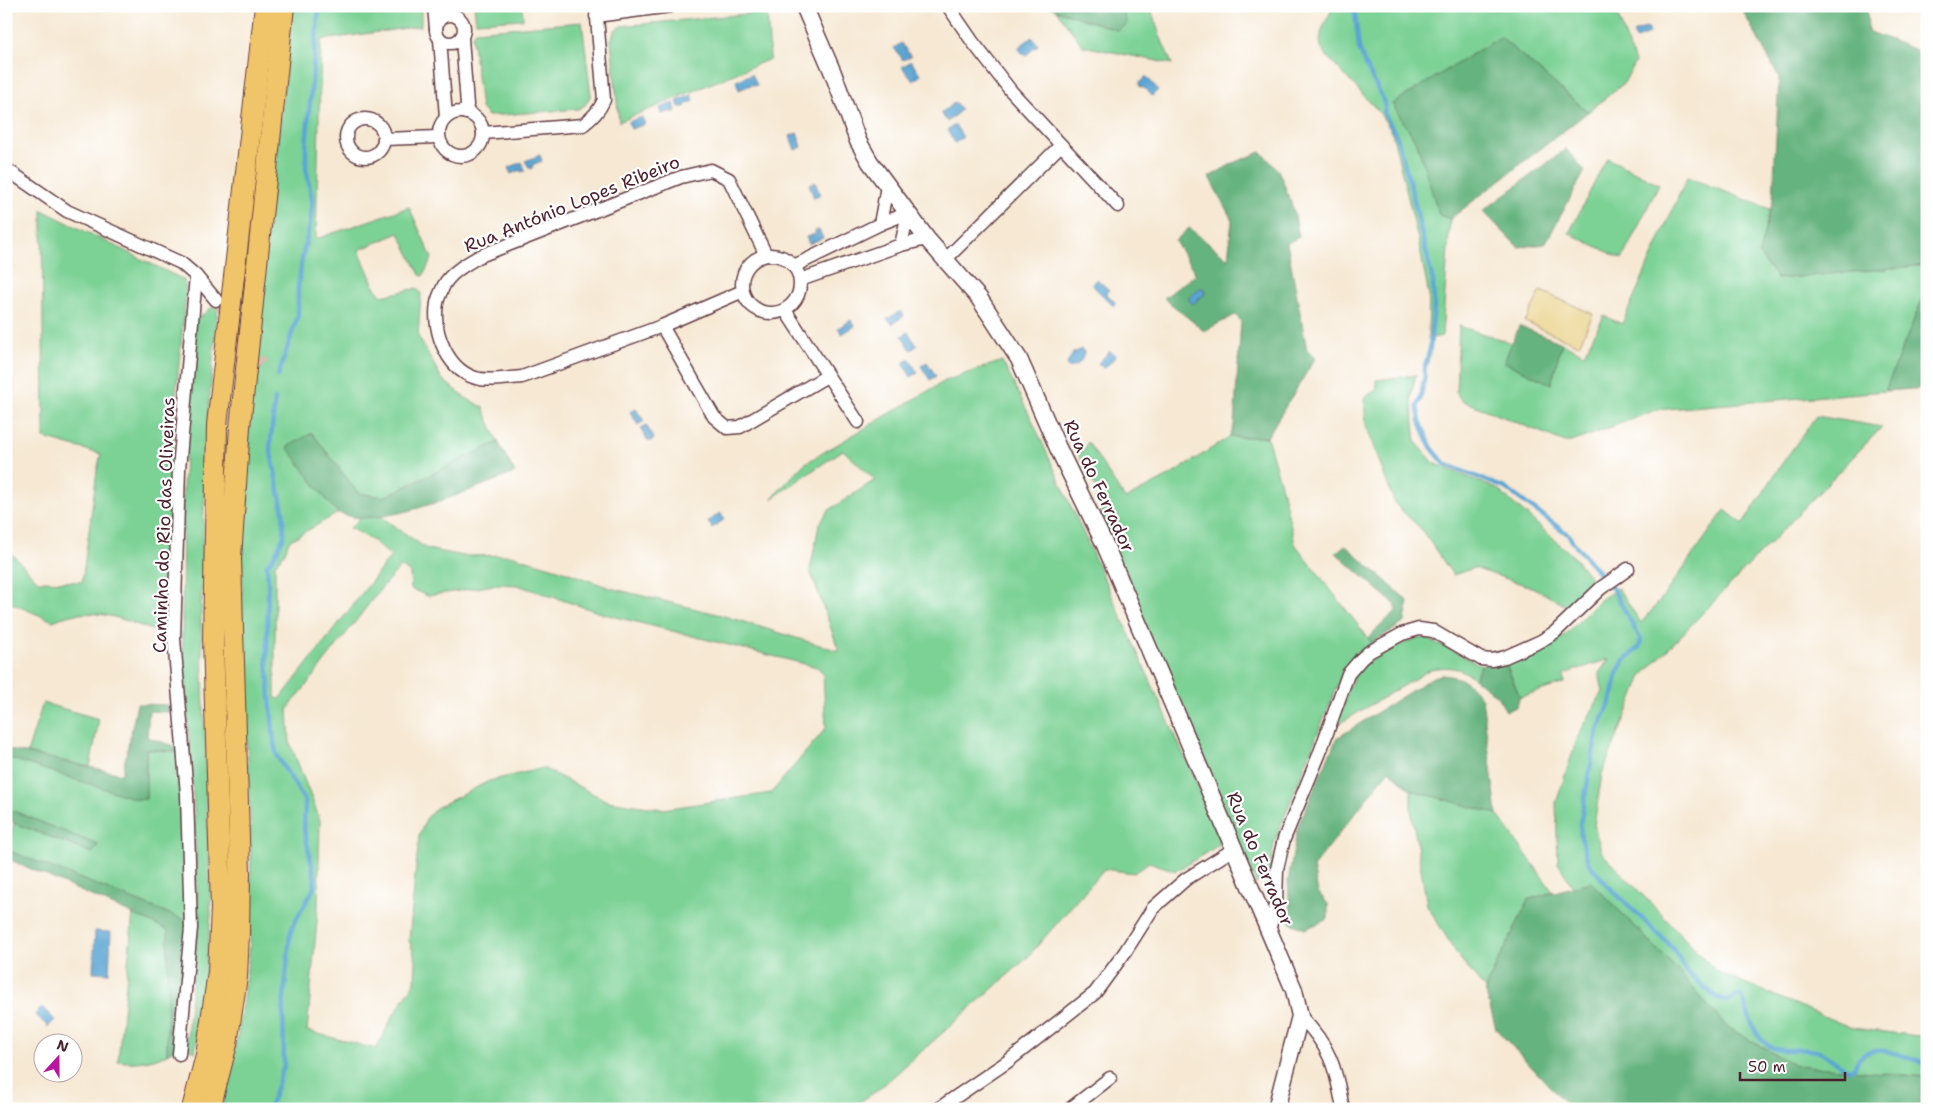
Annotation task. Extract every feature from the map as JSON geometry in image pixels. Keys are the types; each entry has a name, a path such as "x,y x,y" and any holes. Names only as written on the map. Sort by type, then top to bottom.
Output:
{"main road":[{"path":"192,1109 206,1055 218,972 221,908 213,640 217,425 265,6"},
{"path":"210,1109 227,1044 233,1008 239,942 238,791 232,647 231,558 240,427 284,6"}],"street":[{"path":"434,6 446,118"},
{"path":"483,133 584,124 600,110 604,100 596,11 671,6"},
{"name":"Rua do Ferrador","path":"804,6 833,73 858,141 870,162 927,238 980,298 1018,359 1105,545 1215,801 1294,990 1300,1016"},
{"path":"948,6 972,41 1011,91 1118,206"},
{"path":"438,34 439,20 447,15 457,16 460,13 464,27 462,38 466,113"},
{"path":"438,34 451,44 462,38"},
{"path":"459,112 466,113 478,120 483,133 479,148 466,156 451,155 445,151 438,137 441,123 446,118 459,112"},
{"path":"384,139 438,137"},
{"path":"946,260 1061,145"},
{"path":"6,169 67,211 181,263 196,276 216,300"},
{"name":"Rua António Lopes Ribeiro","path":"743,291 662,326 522,377 478,379 458,369 442,347 437,323 437,302 445,283 463,266 480,256 681,177 711,170 730,179 766,255"},
{"path":"880,224 888,186"},
{"path":"794,266 880,224 908,214"},
{"path":"901,246 908,214"},
{"path":"800,280 927,238"},
{"path":"766,255 782,256 794,266 800,280 798,297 785,310 768,313 760,311 747,300 742,282 744,272 757,258 766,255"},
{"name":"Caminho do Rio das Oliveiras","path":"179,1054 191,928 187,794 174,639 179,469 196,276"},
{"path":"785,310 858,422"},
{"path":"662,326 714,417 727,428 740,427 827,376"},
{"path":"1268,930 1276,906 1277,869 1284,839 1319,755 1348,674 1361,659 1369,652 1402,634 1419,628 1433,631 1481,659 1492,660 1505,657 1541,641 1554,632 1601,588 1624,572"},
{"path":"939,1108 1007,1062 1095,993 1125,952 1153,908 1186,879 1234,849"},
{"path":"1276,1109 1300,1016"},
{"path":"1300,1016 1316,1032 1334,1063 1343,1109"},
{"path":"1070,1109 1110,1078"}],"green space":[{"path":"293,6 421,6 421,26 321,40 316,239 409,207 432,258 423,276 420,275 399,233 359,250 375,288 382,296 417,288 421,294 418,336 442,379 464,397 483,407 498,442 384,497 358,493 312,433 288,447 338,513 289,541 285,552 275,565 275,698 280,699 391,556 372,540 350,528 360,518 380,516 427,549 464,556 510,555 558,569 610,588 721,615 839,651 810,570 819,525 828,511 875,480 843,450 771,499 804,464 945,381 1002,361 1032,420 1218,830 1219,845 1176,871 1149,862 1134,873 1104,869 1026,959 878,1090 849,1109 222,1109 238,1034 250,947 251,839 242,609 243,527 249,396","holes":["401,566 410,573 411,589 428,596 500,584 517,585 604,614 817,667 823,673 826,728 771,793 663,809 607,801 543,768 489,781 436,808 426,819 419,836 409,940 416,960 415,982 393,1016 376,1049 307,1031 318,909 320,820 290,743 288,709 382,587"]},
{"path":"474,6 522,6 523,19 476,22"},
{"path":"1050,6 1121,6 1127,24 1117,30 1056,10"},
{"path":"1121,6 1150,6 1172,64 1083,46 1056,10 1117,30 1127,24"},
{"path":"1334,6 1528,6 1532,11 1538,6 1614,6 1635,62 1624,83 1588,112 1500,37 1392,104 1417,143 1439,214 1450,219 1442,336 1428,339 1429,296 1418,239 1392,132 1379,112 1324,53 1321,47 1322,30"},
{"path":"1740,6 1867,6 1868,31 1916,50 1927,67 1927,265 1777,279 1759,254 1773,200 1779,77"},
{"path":"767,12 770,59 619,122 611,40 615,30 621,26"},
{"path":"582,22 591,95 585,105 578,109 488,116 481,108 472,35 475,31"},
{"path":"1500,37 1588,112 1450,219 1439,215 1417,143 1392,104"},
{"path":"1566,149 1585,171 1545,244 1518,247 1483,211"},
{"path":"1261,152 1278,170 1294,211 1299,237 1287,243 1307,350 1316,357 1267,437 1229,437 1234,426 1241,321 1235,315 1204,331 1164,298 1196,274 1175,241 1189,228 1228,259 1232,220 1209,177 1235,162"},
{"path":"1607,158 1659,184 1622,259 1569,233"},
{"path":"1687,177 1770,209 1759,254 1777,279 1927,265 1927,287 1885,391 1656,410 1572,442 1565,442 1461,400 1456,392 1459,326 1512,343 1504,362 1551,384 1562,343 1584,354 1604,316 1622,324"},
{"path":"42,210 184,280 186,293 175,404 165,635 110,616 96,614 68,616 53,621 6,601 6,548 38,581 82,582 101,454 44,438"},
{"path":"1927,287 1927,388 1885,391"},
{"path":"216,304 218,307 208,415 201,618 211,915 203,999 195,1052 186,1047 198,925 194,809 182,637 183,488 195,321"},
{"path":"1519,326 1562,343 1551,384 1504,362"},
{"path":"1416,375 1411,395 1416,442 1434,463 1497,489 1572,555 1597,586 1566,606 1534,588 1474,568 1453,575 1421,529 1397,506 1366,425 1364,398 1377,389 1376,380"},
{"path":"1816,416 1882,427 1642,676 1602,774 1594,826 1602,853 1716,971 1852,1028 1927,1037 1927,1077 1794,1065 1727,1027 1667,959 1591,882 1573,887 1558,863 1556,803 1578,736 1603,691 1599,673 1609,659 1564,674 1565,683 1520,697 1506,663 1552,643 1566,634 1600,600 1618,588 1641,623 1659,602 1725,510 1743,524 1781,465"},
{"path":"312,433 358,493 384,497 498,442 515,473 452,497 402,512 378,517 356,517 339,513 335,510 287,447"},
{"path":"1229,437 1267,437 1283,492 1295,544 1372,643 1344,668 1274,843 1270,875 1256,884 1100,521 1104,503 1079,456 1088,442 1125,499 1171,475"},
{"path":"1345,545 1408,601 1405,622 1372,643 1368,638 1396,611 1396,605 1336,553"},
{"path":"1418,638 1428,639 1481,665 1475,679 1465,672 1454,668 1431,669 1337,725 1350,684 1362,667 1385,652"},
{"path":"1505,663 1520,697 1516,707 1506,711 1497,696 1475,679 1481,665"},
{"path":"1442,675 1465,681 1482,699 1497,814 1411,790 1389,770 1313,867 1318,892 1328,904 1328,919 1305,929 1291,923 1288,881 1298,826 1337,738 1433,677"},
{"path":"43,703 99,719 90,767 27,753"},
{"path":"137,704 169,705 168,712 149,711 147,737 177,747 177,752 146,749 146,799 136,799 6,757 6,749 122,774"},
{"path":"146,749 177,752 188,921 7,850 14,823 92,853 98,845 6,808 6,757 136,799 146,799"},
{"path":"1411,790 1497,814 1553,892 1529,899 1485,989 1458,956 1427,905 1411,809"},
{"path":"6,808 98,845 92,853 14,823 6,819"},
{"path":"7,850 188,921 175,1052 172,1051 167,1054 168,930 6,858"},
{"path":"1591,882 1667,959 1727,1027 1794,1065 1927,1077 1927,1109 1571,1109 1496,1029 1485,989 1529,899"},
{"path":"133,914 168,930 167,1054 137,1062 118,1061"}],"sand":[{"path":"1541,291 1593,314 1579,345 1525,322"}],"water":[{"path":"1647,27 1649,34 1636,39 1633,33"},
{"path":"1032,37 1038,45 1025,56 1018,48"},
{"path":"901,43 911,56 903,60 894,48"},
{"path":"911,61 921,75 913,81 902,67"},
{"path":"752,74 757,85 754,86 753,84 739,90 736,81"},
{"path":"1145,77 1158,90 1152,96 1144,88 1140,87 1139,83"},
{"path":"692,95 694,101 685,105 685,107 679,107 677,101"},
{"path":"955,102 961,110 947,122 941,113"},
{"path":"674,103 676,111 662,114 660,108"},
{"path":"642,117 645,124 631,129 628,122"},
{"path":"955,125 963,137 955,143 947,130"},
{"path":"797,133 802,147 795,150 790,136"},
{"path":"540,155 542,161 532,165 533,167 530,169 525,161"},
{"path":"522,162 525,171 521,172 520,170 511,174 508,168"},
{"path":"815,182 820,195 814,198 809,184"},
{"path":"819,230 823,238 809,244 806,237 816,234 815,231"},
{"path":"1097,279 1109,290 1106,293 1116,303 1113,306 1091,284"},
{"path":"1200,288 1205,289 1205,294 1193,304 1188,299"},
{"path":"901,311 904,316 892,324 887,319"},
{"path":"851,320 855,326 842,334 838,328"},
{"path":"908,332 917,346 911,350 902,336"},
{"path":"1082,349 1084,352 1081,361 1077,365 1068,368 1066,366 1073,353"},
{"path":"1110,351 1116,356 1104,369 1098,363"},
{"path":"909,359 918,373 911,377 903,363"},
{"path":"927,362 936,376 930,380 921,366"},
{"path":"636,409 644,421 638,425 630,412"},
{"path":"646,425 654,438 652,441 648,441 641,429"},
{"path":"720,513 725,519 712,528 708,522"},
{"path":"95,931 111,932 109,973 93,972"},
{"path":"42,1007 55,1020 48,1027 35,1014"}],"waterway":[{"path":"278,376 298,315 298,288 310,225 312,199 306,168 306,145 319,6"},
{"path":"1354,6 1359,48 1382,97 1385,107 1384,113 1397,137 1433,281 1434,305 1430,348 1424,370 1425,375 1420,400 1417,406 1420,421 1431,447 1445,464 1505,488 1569,535 1613,589 1641,640 1639,647 1623,662 1617,674 1613,696 1597,732 1580,824 1581,837 1588,862 1607,885 1672,947 1688,973 1716,997 1728,1001 1738,995 1742,997 1756,1032 1767,1045 1775,1049 1815,1051 1840,1065 1853,1069 1858,1060 1865,1054 1873,1051 1889,1052 1922,1062 1927,1066"},
{"path":"269,1109 284,1066 283,1007 290,935 294,923 313,890 315,879 304,830 305,801 277,756 274,744 267,661 267,565 275,555 284,536 283,511 270,448 275,399"}],"tunnel":[{"path":"216,300 262,364"}]}
